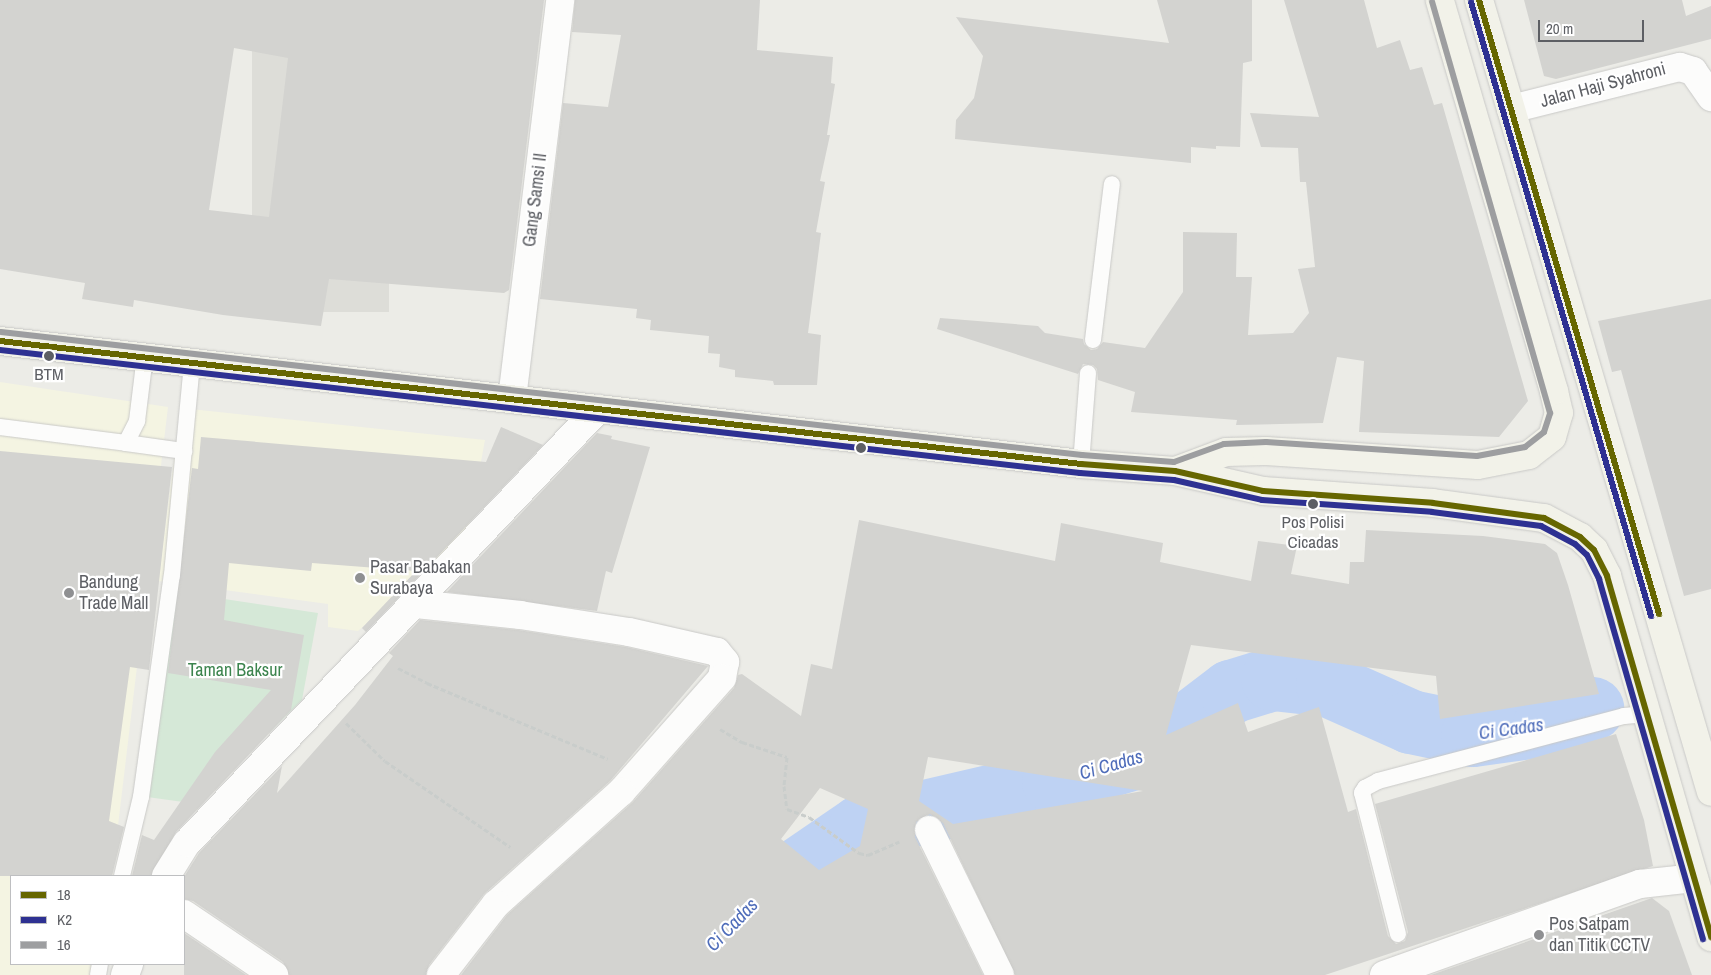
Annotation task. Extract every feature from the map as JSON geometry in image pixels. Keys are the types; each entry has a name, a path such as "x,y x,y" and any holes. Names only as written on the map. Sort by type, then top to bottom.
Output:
{"main road":[{"path":"1175,471 1226,452 1266,451 1478,466 1529,455 1552,437 1558,425 1554,391 1440,0"},
{"path":"1479,0 1711,792"},
{"path":"0,341 1081,464 1175,471 1263,491 1433,503 1544,518 1580,537 1594,550 1607,576 1711,937"}],"street":[{"name":"Gang Samsi II","path":"512,400 560,0"},
{"name":"Jalan Haji Syahroni","path":"1511,109 1680,66 1693,71 1711,97"},
{"path":"167,875 187,843 416,604 598,409"},
{"path":"416,604 520,614 629,632 717,652 725,662 722,678 621,792 496,904 441,975"},
{"path":"929,830 1000,975"},
{"path":"1384,975 1640,884 1694,878"},
{"path":"185,915 274,975"}],"lane":[{"path":"1093,340 1112,184"},
{"path":"126,442 137,421 145,356"},
{"path":"122,875 141,797 172,575 192,362"},
{"path":"1081,464 1088,373"},
{"path":"0,427 184,451"},
{"path":"1398,934 1362,793 1365,788 1378,781 1624,716 1647,714"}],"path":[{"path":"369,652 427,683 542,729 638,772"},
{"path":"322,702 385,761 456,808 537,867"},
{"path":"694,709 742,742 787,757 785,806 836,834 854,851 868,855 929,830"}],"shaded area":[{"path":"252,0 389,0 389,312 252,312"},
{"name":"Bandung Trade Mall","path":"0,382 168,407 112,875 10,875 10,965 95,965 93,975 0,975"},
{"path":"181,408 485,440 468,532 358,631 328,627 328,604 158,581"}],"green space":[{"name":"Taman Baksur","path":"177,592 318,613 302,700 198,804 147,797"}],"building":[{"path":"0,0 544,0 509,290 504,293 329,279 321,326 223,315 134,300 133,307 82,299 85,283 0,269","holes":["234,48 288,58 269,217 209,210"]},
{"path":"575,0 760,0 757,50 833,57 831,83 835,84 827,135 830,135 820,181 825,182 816,232 821,233 808,333 821,335 817,385 774,385 773,381 735,377 735,370 719,367 720,354 708,353 709,336 650,330 651,320 636,318 637,309 540,299 563,103 608,107 621,35 572,32"},
{"path":"1157,0 1252,0 1252,61 1243,63 1240,147 1216,146 1216,149 1191,147 1191,163 955,139 956,120 974,98 983,56 956,17 1169,43"},
{"path":"1284,0 1364,0 1377,48 1400,40 1410,70 1422,67 1434,105 1442,103 1528,401 1499,437 1359,432 1364,361 1337,357 1323,423 1236,425 1237,420 1131,412 1135,392 1098,380 1097,369 1093,365 1083,364 1078,374 937,329 940,318 1038,326 1045,333 1083,339 1084,344 1091,350 1097,349 1103,342 1145,348 1183,292 1183,232 1237,233 1236,277 1252,277 1248,335 1293,333 1309,313 1298,269 1315,267 1306,182 1300,182 1298,148 1261,147 1250,113 1319,117"},
{"path":"1524,0 1682,0 1686,16 1711,6 1711,39 1556,79 1544,76"},
{"path":"1711,299 1711,589 1684,596 1621,370 1612,372 1598,321"},
{"path":"501,427 543,445 366,632 362,628 416,571 312,563 311,571 229,563 224,620 304,635 291,710 176,832 152,875 132,875 142,835 154,840 215,752 271,690 168,673 192,468 198,469 201,437 486,462"},
{"path":"597,433 612,436 611,439 650,447 612,573 606,571 597,611 447,592"},
{"name":"Bandung Trade Mall","path":"0,451 172,467 149,670 130,667 109,821 124,827 112,875 0,876"},
{"path":"859,520 1055,561 1061,523 1163,543 1160,562 1251,581 1258,541 1297,546 1291,574 1349,584 1350,562 1364,562 1366,530 1483,536 1545,544 1557,553 1599,694 1440,719 1436,676 1191,645 1166,735 1238,703 1248,732 1319,707 1348,812 1356,809 1388,936 1396,944 1405,941 1408,932 1375,804 1616,734 1644,820 1653,866 1325,975 1015,975 943,823 930,814 916,822 915,837 983,975 461,975 507,915 633,802 734,688 738,675 742,674 801,716 811,664 832,669","holes":["928,757 1143,791 953,824 919,801","820,788 868,809 860,846 819,870 781,839"]},
{"path":"420,620 518,630 626,647 708,666 610,781 484,894 429,965 426,975 289,975 283,962 193,901 185,899 185,875 199,853 282,766 277,793 355,705 393,656 389,653"},
{"path":"1652,898 1669,911 1692,975 1431,975"},
{"path":"185,934 246,975 184,975"}],"waterway":[{"name":"Ci Cadas","path":"684,975 760,896 861,827 1054,782 1151,753 1231,692 1273,679 1328,685 1411,722 1473,735 1545,725 1592,709"}],"transit line":[{"name":"18","path":"1479,0 1659,614"},
{"name":"16","path":"1,332 1082,455 1174,462 1224,444 1266,442 1477,456 1525,447 1544,432 1550,413 1432,2"},
{"name":"K2","path":"1471,2 1651,616"},
{"name":"18","path":"0,341 1081,464 1175,471 1263,491 1433,503 1544,518 1580,537 1594,550 1607,576 1711,937"},
{"name":"K2","path":"0,350 1080,473 1174,480 1262,500 1432,512 1541,526 1575,544 1587,555 1599,579 1703,939"}],"place":[{"name":"BTM","path":"49,356"},
{"name":"Pos Polisi Cicadas","path":"1313,504"},
{"name":"Pasar Babakan Surabaya","path":"360,578"},
{"name":"Bandung Trade Mall","path":"69,593"},
{"name":"Pos Satpam dan Titik CCTV","path":"1539,935"}]}
